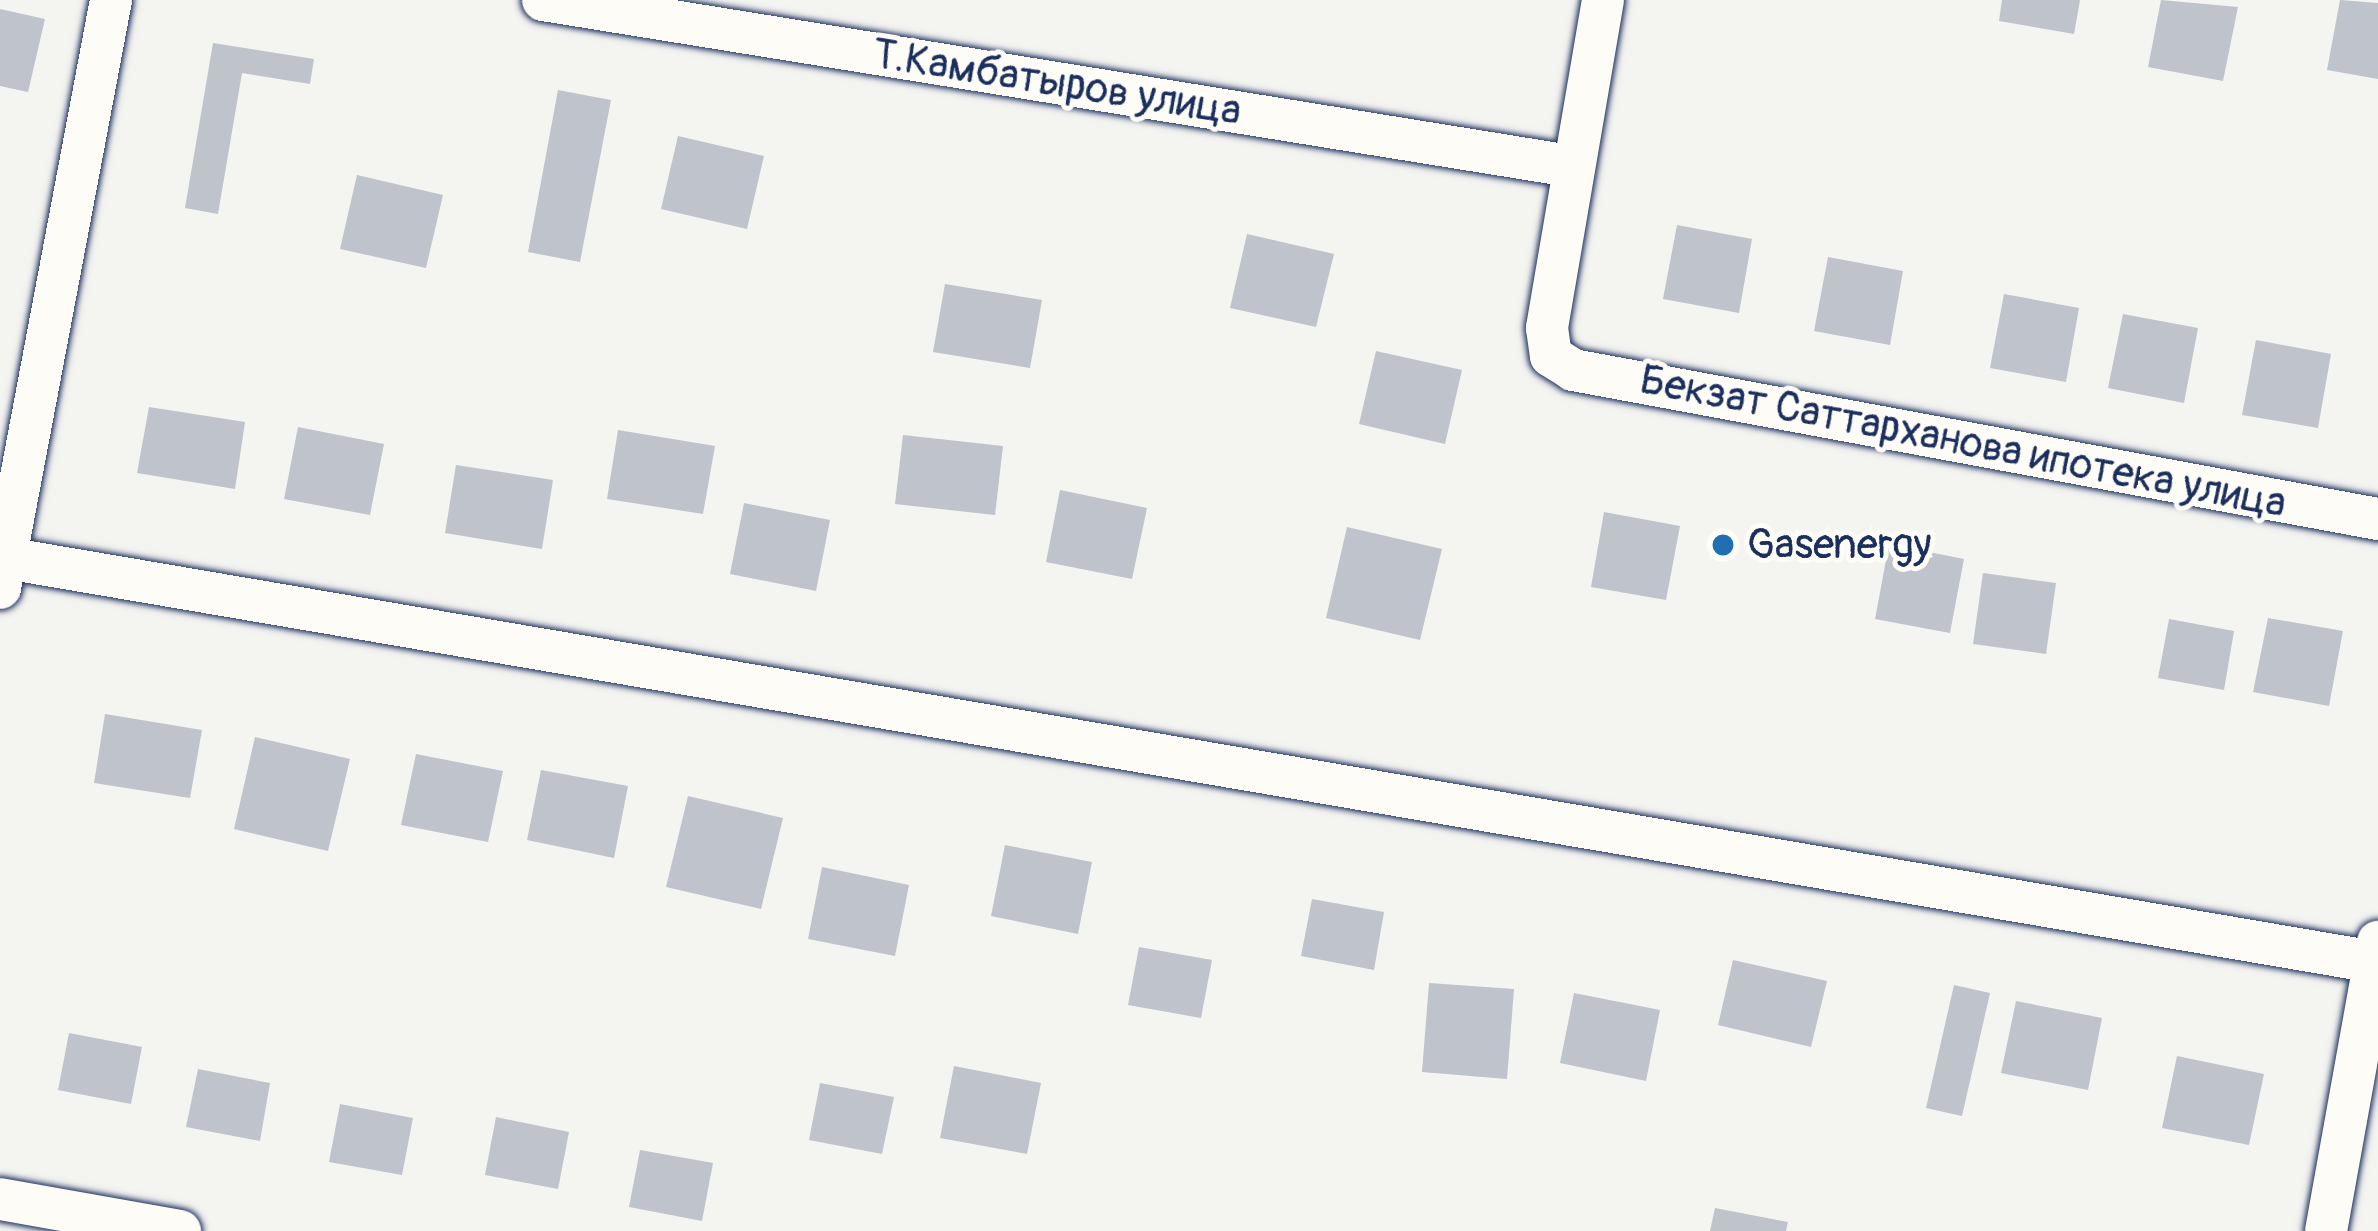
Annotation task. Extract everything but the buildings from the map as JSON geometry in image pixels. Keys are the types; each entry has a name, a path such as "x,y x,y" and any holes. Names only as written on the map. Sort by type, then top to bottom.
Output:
{"street":[{"path":"111,0 2,568 2376,952 2326,1231"},
{"name":"Т.Камбатыров улица","path":"543,0 1570,166"},
{"path":"1570,166 1603,0"},
{"name":"Бекзат Саттарханова ипотека улица","path":"1570,166 1551,356 1573,370 2378,519"},
{"path":"0,1198 180,1231"}],"place":[{"name":"Gasenergy","path":"1723,545"}]}
